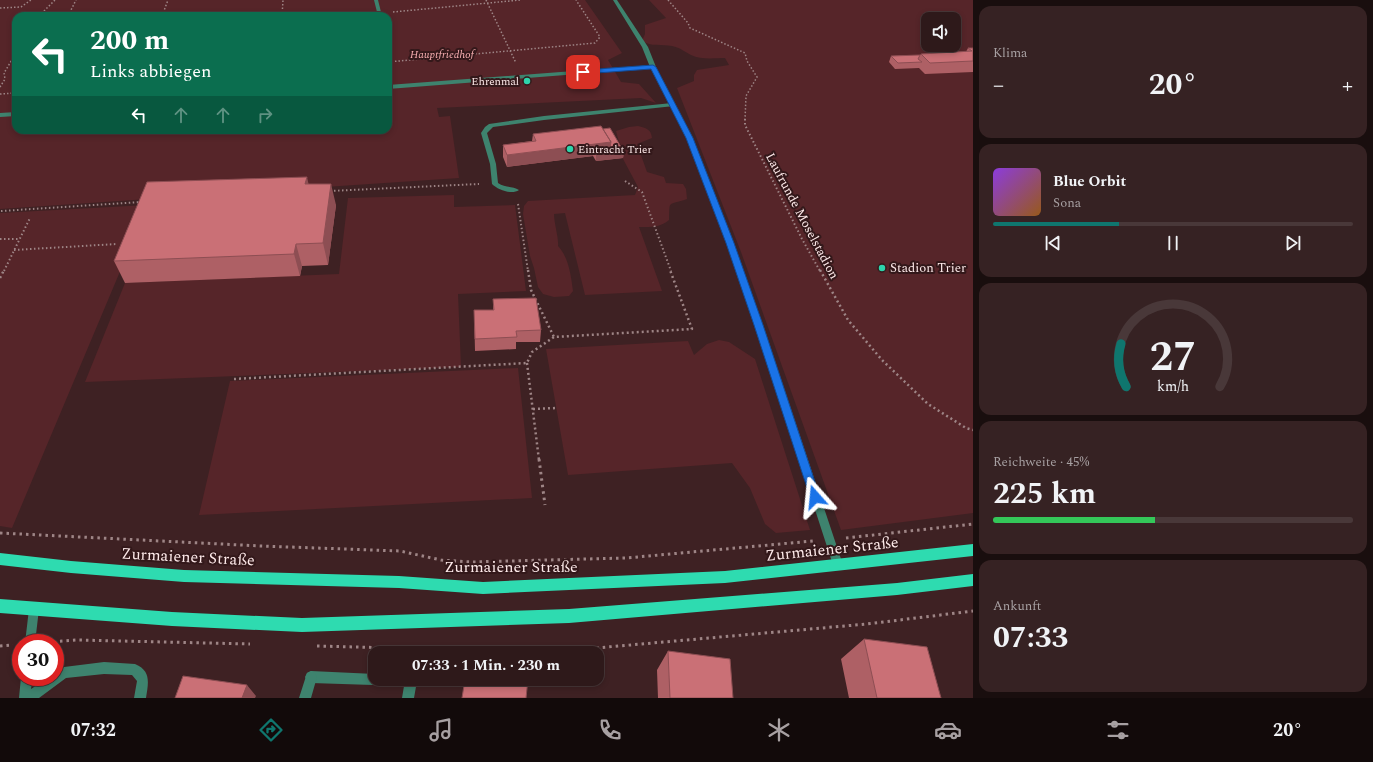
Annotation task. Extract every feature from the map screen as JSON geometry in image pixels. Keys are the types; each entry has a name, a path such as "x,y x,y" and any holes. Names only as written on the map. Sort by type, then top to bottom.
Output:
{"main road":[{"name":"Zurmaiener Straße","path":"0,559 71,567 184,576 399,582 483,588 725,577 973,550"},
{"path":"0,606 172,619 302,625 378,623 569,616 897,589 973,580"}],"street":[{"path":"376,0 379,12"},
{"path":"615,0 645,47 653,67 689,138 733,250 838,565"},
{"path":"392,87 653,67"},
{"path":"516,190 502,188 496,184 495,172 484,133 487,128 491,126 544,118 672,105"},
{"path":"0,115 12,114"},
{"path":"31,634 34,609"},
{"path":"29,698 64,673 104,668 135,670 142,680 140,698"},
{"path":"305,698 311,677 411,681 408,698"},
{"path":"25,698 26,686"}],"path":[{"path":"0,8 21,8 26,6 31,0"},
{"path":"42,12 55,0"},
{"path":"70,12 76,0"},
{"path":"164,12 168,0"},
{"path":"282,12 283,0"},
{"path":"486,0 522,77"},
{"path":"392,13 520,0"},
{"path":"392,62 595,44 600,37 576,0"},
{"name":"Laufrunde Moselstadion","path":"668,0 688,23 690,28 744,53 757,77 746,96 745,125 802,239 848,320 882,360 928,404 966,428 973,430"},
{"path":"0,88 5,79 4,73 12,59"},
{"path":"0,94 12,93"},
{"path":"545,505 527,363 532,352 554,337 692,329 642,192 625,181"},
{"path":"326,192 496,184"},
{"path":"516,190 531,290 554,337"},
{"path":"1,211 144,202"},
{"path":"0,278 30,218"},
{"path":"0,239 20,239"},
{"path":"14,250 117,244"},
{"path":"234,379 527,363"},
{"path":"533,409 556,408"},
{"path":"0,533 261,546 400,551 441,560 472,562 626,558 829,540 973,524"},
{"path":"316,646 551,652 867,624 973,611"},
{"path":"64,641 252,644"},
{"path":"0,646 12,645"}],"green space":[{"name":"Hauptfriedhof","path":"0,0 585,0 622,53 608,60 621,82 639,84 656,103 641,98 437,108 439,117 450,116 459,178 0,209"},
{"name":"Stadion Trier","path":"649,0 973,0 973,513 841,530 741,252 677,88 694,81 694,75 697,70 729,65 725,58 699,58 672,46 645,43 642,41 645,34 645,25 666,18"},
{"path":"638,126 648,129 652,138 637,144 647,172 664,177 666,183 683,184 686,189 687,199 671,204 669,220 658,226 639,227 662,291 585,295 565,213 554,214 554,218 558,246 567,262 573,291 569,296 554,297 543,294 538,287 530,256 523,214 524,206 528,201 635,195 638,187 622,157 626,152 619,142 616,131"},
{"path":"454,195 454,207 515,205 526,291 458,294 461,367 85,382 125,283 339,274 348,198"},
{"path":"148,205 12,528 0,526 0,213"},
{"path":"719,340 729,342 755,359 810,530 776,533 765,524 750,488 732,463 568,475 546,349 688,341 694,355 707,344"},
{"path":"518,368 532,498 199,515 230,381"}],"building":[{"path":"968,48 973,48 973,61 930,63 921,54 961,52 972,51"},
{"path":"920,55 918,59 922,62 898,63 891,56"},
{"path":"601,126 611,142 507,155 503,145 536,141 533,134"},
{"path":"610,128 624,152 596,155 593,150 610,148 611,142 603,129"},
{"path":"307,177 305,184 331,184 323,243 296,244 294,254 114,261 147,182"},
{"path":"536,298 541,330 516,331 517,337 475,339 474,310 494,310 493,299"},
{"path":"864,639 927,647 941,698 877,698"},
{"path":"668,651 730,659 733,698 670,698"},
{"path":"183,676 247,685 242,698 175,698"},
{"path":"464,686 527,686 526,698 462,698"}],"place":[{"name":"Ehrenmal","path":"527,81"},
{"name":"Eintracht Trier","path":"570,149"},
{"name":"Stadion Trier","path":"882,268"}],"route":[{"path":"583,72 653,67 689,138 730,243 759,325 815,497"}]}
